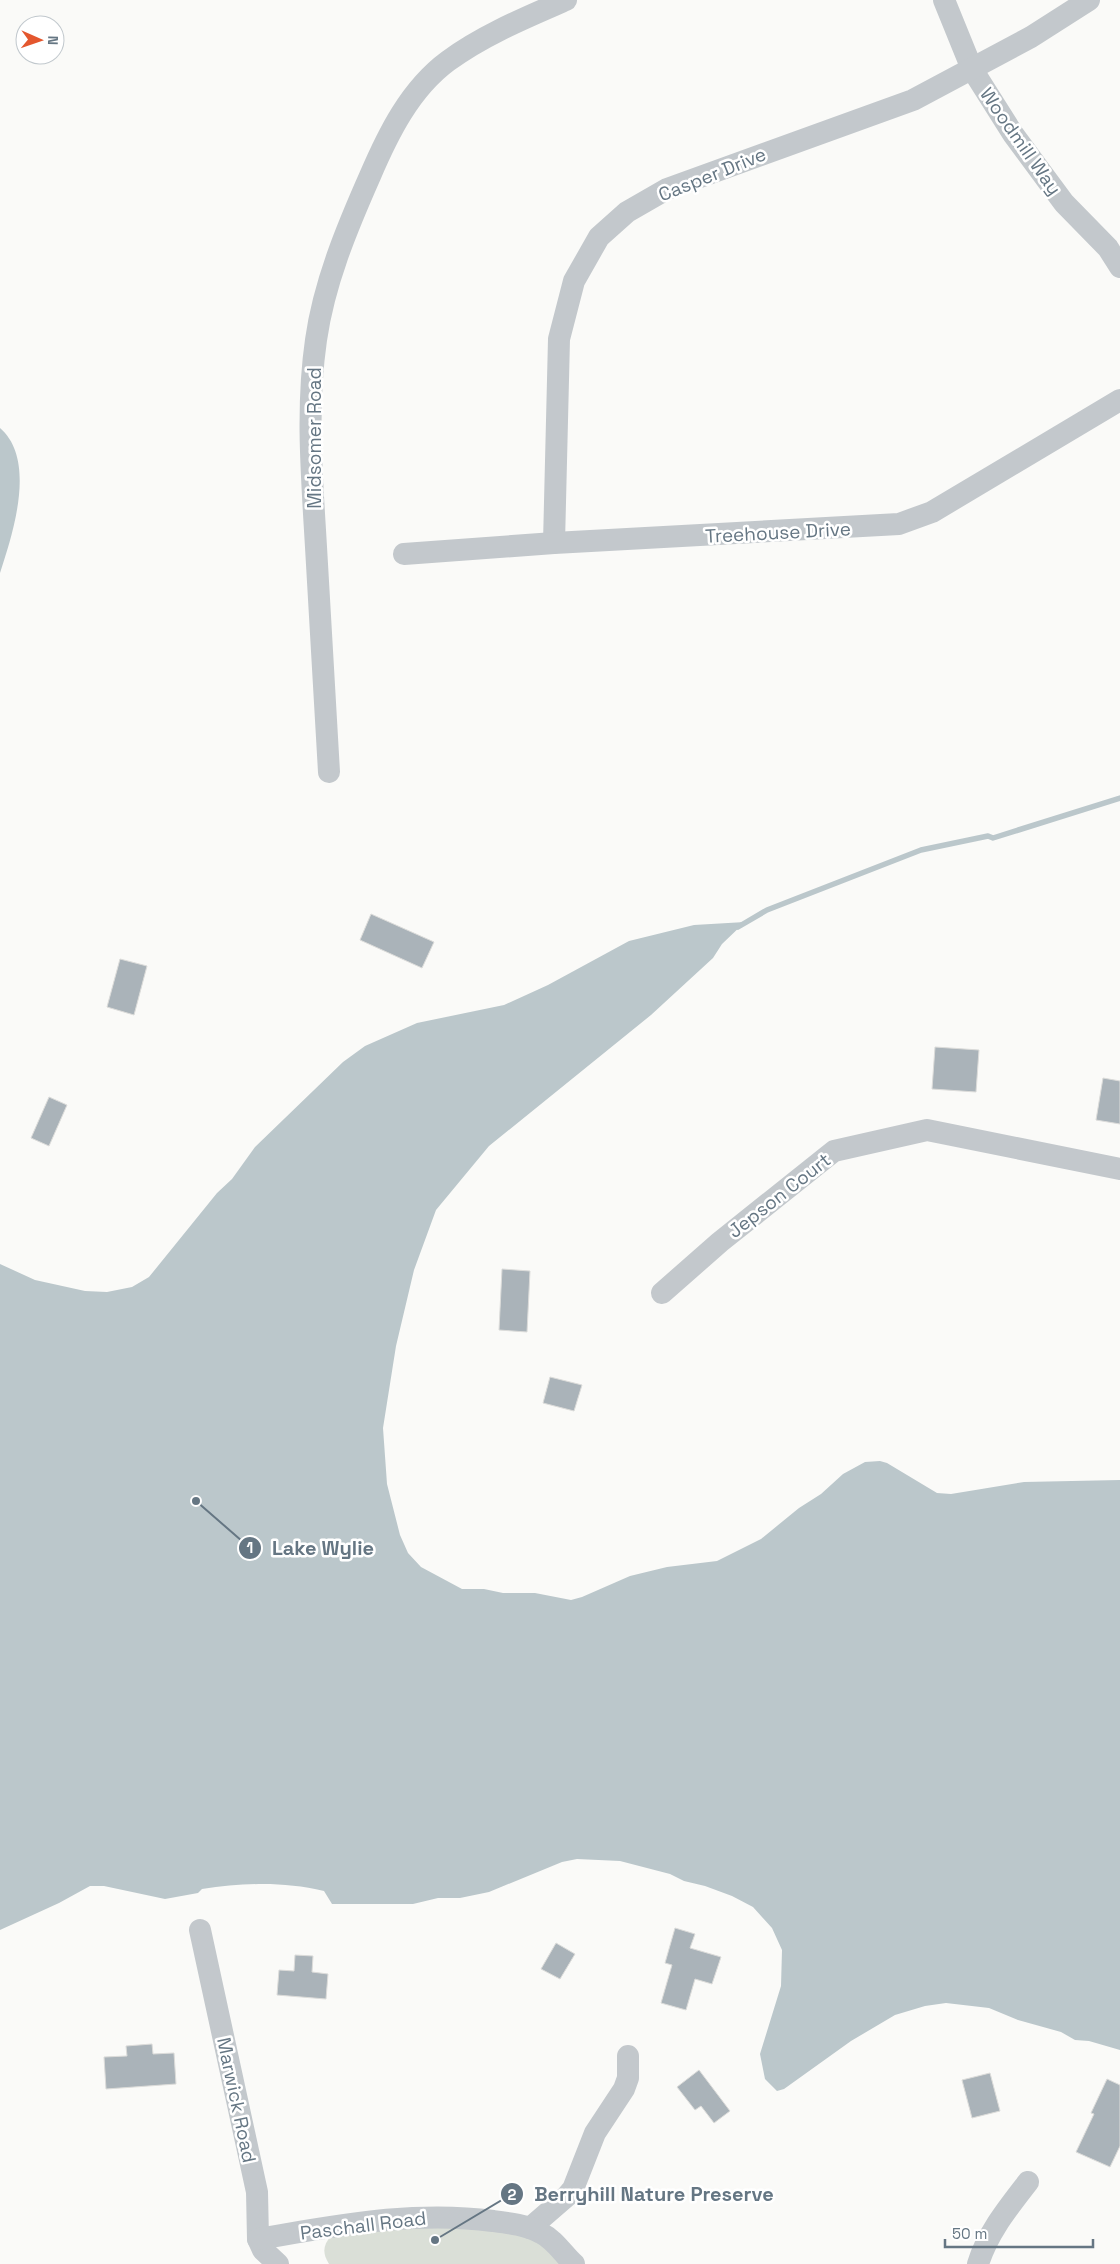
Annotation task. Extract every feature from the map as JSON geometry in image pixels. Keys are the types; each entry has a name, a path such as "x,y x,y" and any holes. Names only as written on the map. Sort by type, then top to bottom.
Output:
{"street":[{"name":"Midsomer Road","path":"329,772 310,408 316,337 335,262 385,141 421,87 448,61 478,42 566,0"},
{"name":"Woodmill Way","path":"944,0 972,69 1012,134 1064,203 1108,248 1120,267"},
{"name":"Casper Drive","path":"554,543 559,339 574,281 599,237 627,212 667,189 913,100 1031,37 1089,0"},
{"name":"Treehouse Drive","path":"404,554 554,543 899,524 932,512 1120,400"},
{"name":"Jepson Court","path":"662,1293 720,1242 834,1151 926,1130 1120,1169"},
{"name":"Marwick Road","path":"200,1930 257,2192 258,2239"},
{"path":"530,2228 567,2196 573,2188 595,2133 624,2089 628,2078 628,2056"},
{"path":"978,2264 984,2246 1003,2215 1028,2182"},
{"name":"Paschall Road","path":"258,2239 418,2216 478,2219 513,2223 530,2228 550,2239 574,2264"},
{"path":"258,2239 263,2250 278,2264"}],"shaded area":[{"path":"0,428 11,442 17,459 20,477 19,498 11,538 0,573"},
{"path":"745,922 722,944 713,958 651,1015 489,1146 436,1210 414,1270 396,1346 383,1428 387,1484 400,1535 408,1553 421,1567 462,1589 484,1589 503,1593 535,1593 571,1600 630,1576 667,1567 717,1561 761,1539 799,1508 821,1494 843,1474 865,1462 880,1461 887,1463 937,1493 951,1494 1024,1482 1120,1480 1120,2050 1089,2041 1075,2040 1061,2032 1018,2020 989,2008 946,2003 925,2006 895,2015 851,2041 784,2089 777,2091 765,2079 760,2054 781,1986 782,1950 772,1928 753,1907 732,1896 684,1881 670,1874 620,1861 577,1859 562,1862 489,1892 460,1898 438,1898 413,1904 332,1904 324,1891 278,1884 248,1884 202,1889 198,1893 165,1899 104,1886 90,1886 59,1903 0,1930 0,1264 35,1280 85,1291 107,1292 132,1287 149,1277 217,1193 232,1179 255,1147 343,1062 365,1046 417,1023 504,1005 548,985 629,941 694,925"},
{"path":"425,2221 537,2237 568,2264 329,2264 324,2253 326,2243 331,2236"}],"building":[{"path":"371,914 434,942 422,968 360,940"},
{"path":"120,959 147,966 134,1015 107,1007"},
{"path":"935,1047 979,1050 976,1092 932,1089"},
{"path":"1103,1078 1120,1081 1120,1124 1096,1120"},
{"path":"49,1097 67,1105 49,1146 31,1138"},
{"path":"502,1269 530,1271 527,1332 499,1330"},
{"path":"550,1377 582,1385 574,1411 543,1403"},
{"path":"675,1928 695,1934 690,1948 721,1957 712,1984 695,1979 686,2010 661,2003 672,1965 665,1963"},
{"path":"556,1943 575,1954 560,1979 541,1969"},
{"path":"295,1955 313,1956 312,1972 328,1974 326,1999 277,1995 279,1970 294,1971"},
{"path":"152,2044 153,2054 174,2053 176,2084 106,2089 104,2057 127,2056 126,2046"},
{"path":"699,2070 730,2111 714,2123 701,2106 695,2110 677,2087"},
{"path":"990,2073 1000,2111 972,2118 962,2080"},
{"path":"1107,2079 1120,2085 1120,2146 1110,2167 1076,2152 1094,2114 1091,2113"}],"waterway":[{"path":"738,927 767,910 921,850 988,836 993,838 1120,798"}],"place":[{"name":"Lake Wylie","path":"196,1501"},
{"name":"Berryhill Nature Preserve","path":"435,2240"}]}
